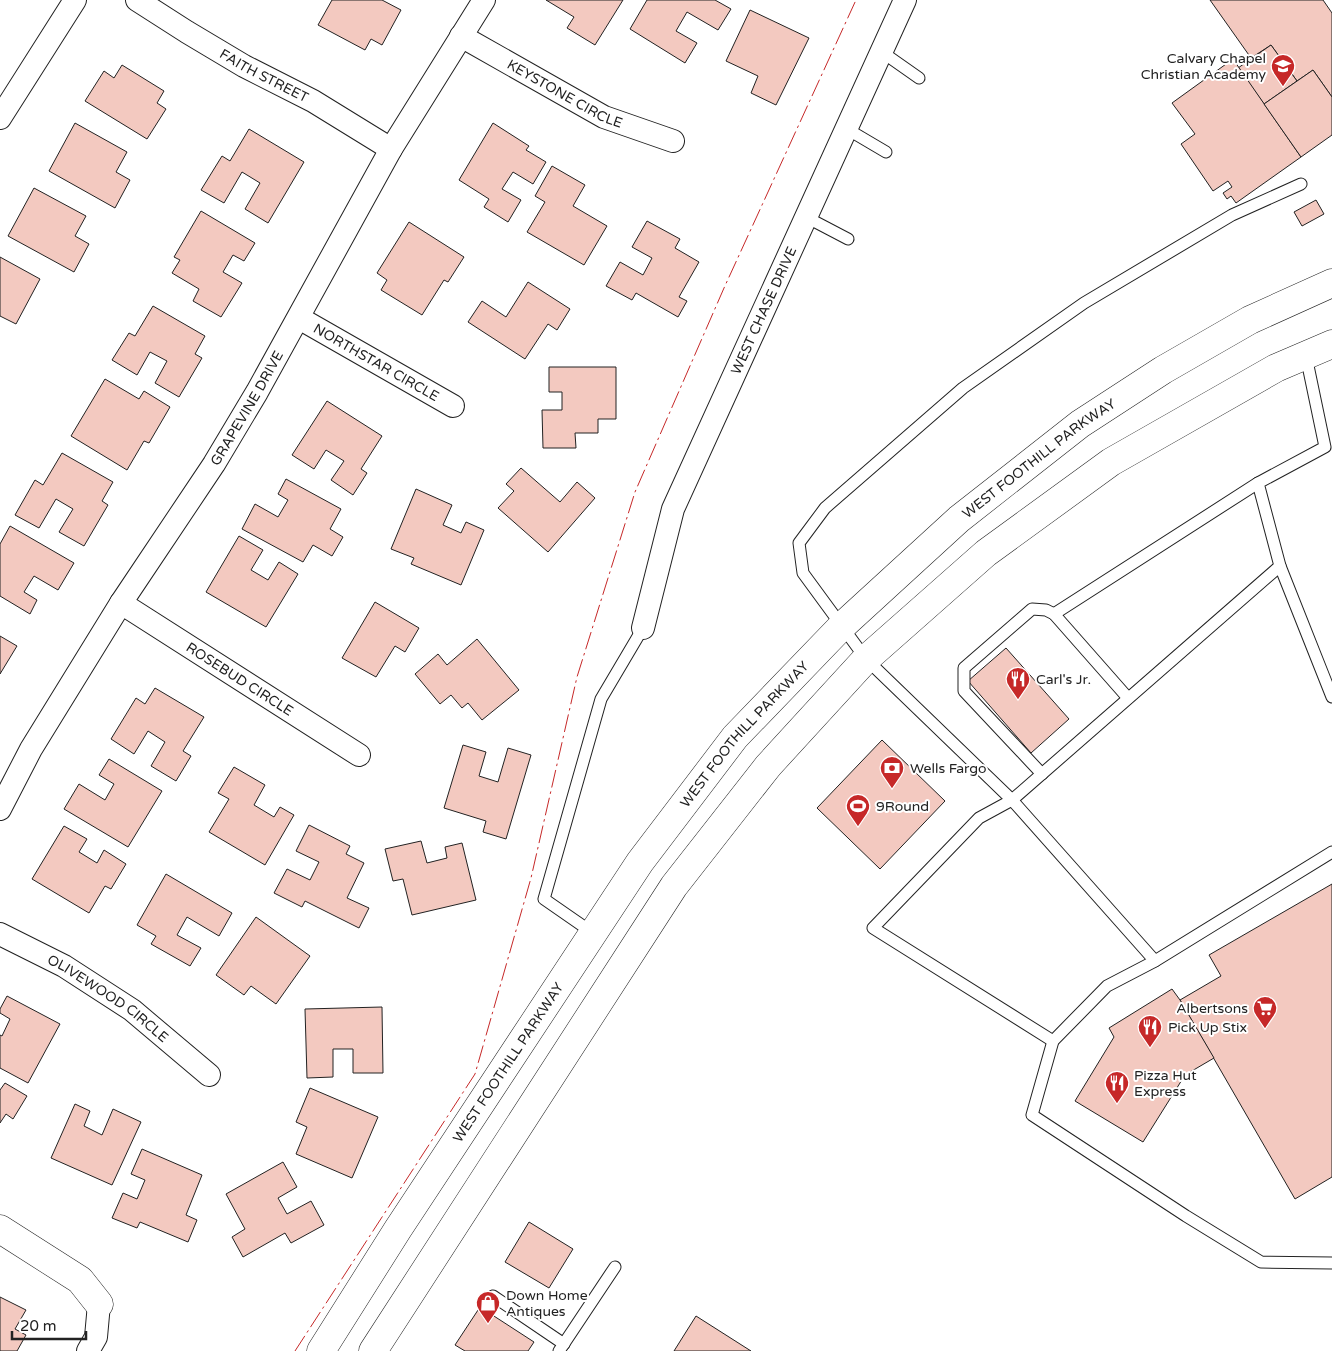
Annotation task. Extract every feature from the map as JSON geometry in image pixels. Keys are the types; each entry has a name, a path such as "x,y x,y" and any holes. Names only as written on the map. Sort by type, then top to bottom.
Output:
{"main road":[{"name":"WEST FOOTHILL PARKWAY","path":"321,1351 398,1229 640,862 735,737 841,627 958,519 1080,424 1163,370 1250,320 1332,284"},
{"path":"373,1351 674,886 768,766 866,659 986,553 1111,462 1268,372 1332,344"},
{"path":"0,1229 80,1280 98,1304"}],"street":[{"path":"0,118 75,0"},
{"name":"FAITH STREET","path":"137,0 195,37 313,101 391,149"},
{"name":"GRAPEVINE DRIVE","path":"0,809 31,749 120,603 214,464 299,318 391,149 484,0"},
{"name":"WEST CHASE DRIVE","path":"643,628 673,509 906,0"},
{"name":"KEYSTONE CIRCLE","path":"461,36 604,117 672,141"},
{"name":"NORTHSTAR CIRCLE","path":"299,318 453,406"},
{"name":"ROSEBUD CIRCLE","path":"120,603 359,755"},
{"name":"OLIVEWOOD CIRCLE","path":"0,934 64,966 132,1010 209,1075"},
{"path":"88,1351 96,1337 98,1304"}],"lane":[{"path":"882,52 919,78"},
{"path":"847,129 886,152"},
{"path":"1155,961 1012,800 866,659 803,573 799,543 825,508 962,388 1084,303 1232,214 1301,184"},
{"path":"806,217 848,239"},
{"path":"1054,614 1258,483 1329,446 1306,356"},
{"path":"1258,483 1280,566 1331,692"},
{"path":"1054,1040 873,928 979,818 1012,800 1280,566"},
{"path":"1042,774 964,692 964,668 1032,609 1054,614 1128,698"},
{"path":"593,933 544,899 600,699 643,628"},
{"path":"1332,852 1155,961 1107,986 1054,1040 1032,1115 1186,1216 1261,1262 1332,1262"},
{"path":"493,1296 562,1348 615,1267"}],"building":[{"path":"332,0 382,0 401,10 382,45 371,39 365,50 318,25"},
{"path":"546,0 623,0 595,45 567,28 574,17"},
{"path":"647,0 715,0 731,9 718,30 687,12 676,31 697,43 685,63 630,29"},
{"path":"1210,0 1323,0 1332,13 1332,97 1313,70 1297,81 1271,45 1251,58"},
{"path":"750,10 809,38 776,105 751,93 758,76 726,61"},
{"path":"1271,45 1297,81 1264,104 1238,68"},
{"path":"1233,59 1301,157 1236,203 1231,196 1227,199 1223,193 1232,187 1228,181 1213,191 1181,144 1195,134 1172,103"},
{"path":"122,65 164,91 157,103 166,109 147,139 85,101 104,71 114,78"},
{"path":"1313,70 1332,97 1332,135 1301,157 1264,104"},
{"path":"75,123 127,152 116,172 130,180 115,208 49,171"},
{"path":"493,123 529,146 526,150 546,162 533,184 513,172 502,189 521,200 508,222 484,207 489,199 459,180"},
{"path":"249,129 304,162 268,223 245,209 260,183 242,172 224,203 201,190 222,156 230,161"},
{"path":"552,166 585,185 573,206 607,226 584,265 527,232 545,202 535,196"},
{"path":"34,188 86,216 75,236 89,244 74,272 8,236"},
{"path":"1316,200 1324,214 1302,226 1294,212"},
{"path":"201,211 255,243 244,261 233,255 223,272 242,283 221,317 193,301 199,289 172,273 180,260 174,257"},
{"path":"647,221 680,239 675,248 699,262 679,297 687,301 678,317 636,293 632,300 606,286 620,262 643,275 652,258 632,247"},
{"path":"409,222 464,257 448,282 444,280 422,315 381,290 387,280 377,273"},
{"path":"0,257 40,279 16,324 0,316"},
{"path":"528,282 570,309 557,330 548,324 525,359 468,322 482,301 506,317"},
{"path":"153,306 205,336 195,354 202,358 179,397 155,383 167,361 150,352 137,375 112,360 129,333 135,336"},
{"path":"549,367 616,367 616,419 598,419 598,433 575,433 576,448 543,448 542,410 562,410 562,392 549,392"},
{"path":"105,379 139,399 144,391 170,407 149,443 144,441 127,470 71,436"},
{"path":"327,401 382,436 361,469 367,473 353,495 331,480 344,461 326,450 314,469 292,455"},
{"path":"62,453 113,482 102,501 108,505 84,546 59,532 73,509 56,499 39,528 15,515 35,480 43,485"},
{"path":"521,468 560,502 577,482 595,498 548,552 498,508 514,491 506,484"},
{"path":"286,479 341,509 330,529 343,537 332,556 313,545 303,562 242,529 255,504 278,517 288,500 278,494"},
{"path":"416,489 452,505 443,525 461,533 466,522 484,530 461,585 411,564 414,558 391,549"},
{"path":"10,526 74,563 58,590 34,576 24,592 37,600 30,614 0,596 0,544"},
{"path":"239,536 263,550 251,570 268,580 279,562 298,574 266,627 206,592"},
{"path":"375,602 419,628 405,652 395,646 376,677 342,658"},
{"path":"0,636 17,646 0,674"},
{"path":"477,639 519,690 482,720 468,703 462,708 451,695 440,704 415,674 438,654 447,665"},
{"name":"Carl's Jr.","path":"1006,648 1069,719 1031,753 968,681"},
{"path":"155,688 204,717 183,751 191,756 176,781 151,766 165,742 148,731 134,754 111,739 136,698 145,704"},
{"path":"882,740 945,801 880,869 817,808"},
{"path":"463,745 486,752 479,776 498,782 508,748 531,755 506,839 483,832 486,821 444,808"},
{"path":"109,759 162,791 128,847 64,809 79,784 105,800 114,784 99,775"},
{"path":"234,767 265,785 254,805 274,817 280,807 294,815 265,865 209,832 229,799 218,793"},
{"path":"309,825 350,846 346,854 364,863 347,898 369,908 359,928 305,901 302,907 274,893 287,869 310,880 319,862 296,851"},
{"path":"64,826 87,839 79,852 97,863 104,850 126,864 111,889 105,886 89,913 32,879"},
{"path":"421,841 427,863 447,858 445,847 462,843 476,900 412,915 403,879 393,881 385,849"},
{"path":"166,874 232,913 219,936 187,917 177,935 201,948 190,966 151,944 156,936 137,925"},
{"name":"Albertsons","path":"1332,884 1332,1177 1295,1199 1180,1000 1221,976 1209,955"},
{"path":"256,917 310,956 276,1004 251,986 244,995 216,975"},
{"path":"1172,989 1214,1058 1185,1075 1143,1142 1075,1101 1114,1037 1109,1028"},
{"path":"7,996 60,1024 28,1083 0,1068 0,1035 2,1036 10,1019 0,1013 0,1009"},
{"path":"382,1007 383,1073 353,1073 353,1049 333,1049 333,1077 307,1078 305,1009"},
{"path":"5,1083 27,1096 13,1119 6,1114 0,1123 0,1090"},
{"path":"310,1088 378,1117 352,1178 296,1154 307,1127 296,1122"},
{"path":"75,1104 90,1111 84,1126 102,1135 113,1109 141,1122 112,1185 51,1158"},
{"path":"142,1149 202,1175 186,1215 197,1220 188,1242 140,1222 137,1228 112,1218 123,1193 137,1199 145,1180 131,1174"},
{"path":"283,1162 297,1187 278,1198 287,1214 311,1201 324,1225 291,1243 285,1233 243,1257 232,1237 245,1229 226,1194"},
{"path":"529,1222 573,1249 549,1288 505,1262"},
{"path":"0,1297 26,1310 15,1329 26,1335 17,1351 0,1351"},
{"name":"Down Home Antiques","path":"480,1307 534,1342 528,1351 465,1351 455,1345"},
{"path":"696,1316 751,1351 674,1351"}],"power":[{"path":"295,1351 475,1074 531,878 577,677 635,492 724,288 856,0"}],"place":[{"name":"Calvary Chapel Christian Academy","path":"1283,87"},
{"name":"Carl's Jr.","path":"1018,700"},
{"name":"Wells Fargo","path":"892,789"},
{"name":"9Round","path":"858,827"},
{"name":"Albertsons","path":"1265,1029"},
{"name":"Pick Up Stix","path":"1150,1048"},
{"name":"Pizza Hut Express","path":"1117,1104"},
{"name":"Down Home Antiques","path":"488,1324"}]}
